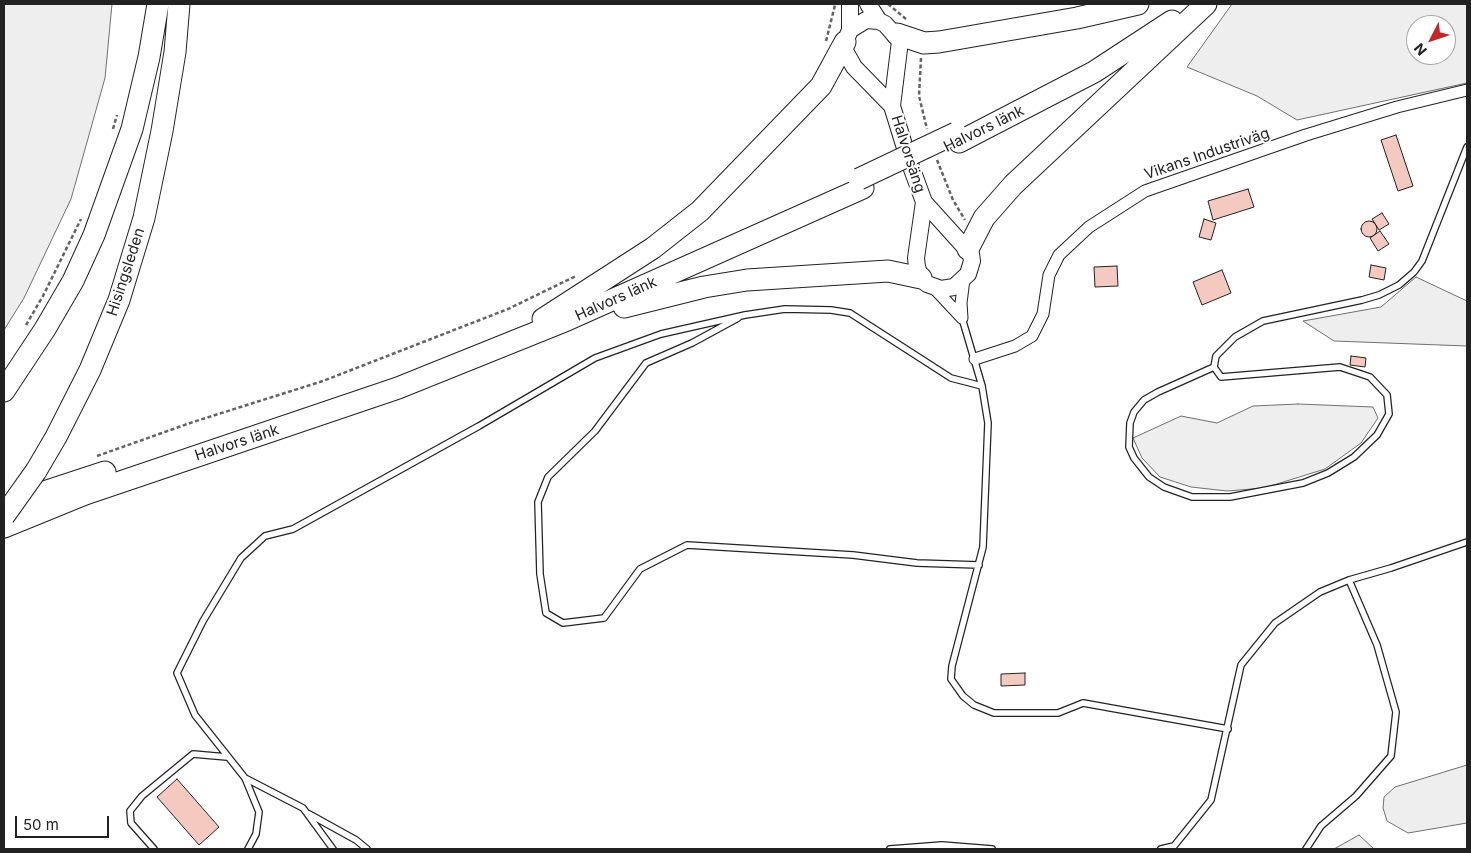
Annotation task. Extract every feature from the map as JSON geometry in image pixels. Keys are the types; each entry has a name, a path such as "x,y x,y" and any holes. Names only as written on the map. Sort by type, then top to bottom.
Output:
{"highway":[{"path":"4,391 55,313 73,281 94,235 132,129 149,57 158,4"},
{"name":"Hisingsleden","path":"4,516 36,471 56,437 90,370 119,300 141,227 162,131 175,52 179,4"},
{"path":"904,28 924,43 1069,19 1138,4"},
{"name":"Halvors länk","path":"957,137 1088,62 1178,4"},
{"name":"Halvors länk","path":"4,526 94,491 398,388 568,320 861,184 1094,72 1198,4"},
{"path":"972,240 984,218 1012,185 1206,4"},
{"path":"543,319 653,248 700,211 821,86 840,39"},
{"name":"Halvors länk","path":"4,508 88,477 304,410 384,383 543,319 861,184"},
{"path":"568,320 704,287 747,280 888,271 927,282"}],"street":[{"name":"Halvorsäng","path":"850,4 840,39 850,62 892,106 924,202 916,258 927,282"},
{"path":"868,4 879,21"},
{"path":"840,39 866,20 879,21 904,28"},
{"name":"Halvorsäng","path":"892,106 900,41 904,28"},
{"name":"Vikans Industriväg","path":"975,359 1015,346 1032,336 1043,314 1049,275 1059,255 1089,227 1145,191 1306,135 1398,107 1467,90"},
{"name":"Halvorsäng","path":"924,202 972,240"},
{"path":"962,318 961,302 964,279 972,261 972,240"},
{"path":"927,282 941,289 954,287 964,279"},
{"path":"927,282 962,318"}],"lane":[{"path":"1214,367 1158,392 1144,400 1134,412 1130,423 1129,447 1134,458 1149,477 1176,492 1192,496 1230,497 1303,483 1328,473 1354,457 1377,435 1389,414 1387,395 1370,377 1340,367 1221,377 1214,367 1216,356 1235,337 1263,322 1362,300 1379,295 1399,285 1422,261 1467,147"},
{"path":"248,849 256,834 259,812 245,778 195,715 177,673 203,621 241,558 265,536 294,529 455,440 595,358 661,334 745,315 785,309 831,310 850,313 951,378 982,386"},
{"path":"745,315 692,343 646,363 595,431 548,477 538,502 540,574 546,613 563,623 604,618 640,569 687,544 853,555 917,563 978,565"},
{"path":"962,318 982,386 988,424 983,547 952,666 952,679 963,696 974,705 994,713 1058,713 1083,703 1228,729"},
{"path":"1161,849 1174,846 1210,800 1228,729 1241,665 1275,623 1320,592 1349,580 1467,542"},
{"path":"1306,849 1321,826 1356,796 1391,756 1396,712 1377,645 1349,580"},
{"path":"154,849 131,823 130,810 142,796 193,754 227,757"},
{"path":"245,778 303,808 333,849"},
{"path":"306,812 356,840 366,849"},
{"path":"890,849 942,846 992,849"}],"path":[{"path":"836,4 840,39"},
{"path":"888,4 904,28"},
{"path":"924,43 919,80 919,96 928,132"},
{"path":"112,132 117,114"},
{"path":"935,154 972,240"},
{"path":"23,331 43,296 81,218"},
{"path":"94,457 193,422 323,381 508,310 583,272"}],"shaded area":[{"path":"4,4 112,4 105,78 71,199 24,298 4,330"},
{"path":"1232,4 1467,4 1467,83 1297,120 1257,96 1187,67"},
{"path":"1416,277 1467,301 1467,346 1334,341 1303,321 1381,307"},
{"path":"1298,404 1373,407 1378,418 1361,443 1325,469 1264,488 1227,491 1191,487 1160,477 1142,458 1133,438 1181,416 1217,423 1253,406"},
{"path":"1467,765 1467,823 1408,833 1387,821 1383,808 1384,797 1395,787"},
{"path":"1359,835 1374,849 1334,849"}],"building":[{"path":"1396,135 1413,186 1398,191 1381,140"},
{"path":"1248,189 1254,207 1213,220 1208,201"},
{"path":"1382,213 1389,224 1379,230 1372,219"},
{"path":"1204,219 1216,223 1211,240 1199,237"},
{"path":"1369,221 1377,229 1369,237 1361,229"},
{"path":"1380,231 1389,244 1378,251 1370,238"},
{"path":"1371,265 1386,268 1384,280 1369,277"},
{"path":"1117,266 1118,286 1095,287 1094,267"},
{"path":"1222,270 1231,293 1202,305 1193,282"},
{"path":"1351,356 1366,358 1365,367 1350,365"},
{"path":"1025,673 1025,685 1001,686 1001,674"},
{"path":"177,779 219,827 199,845 157,797"}]}
